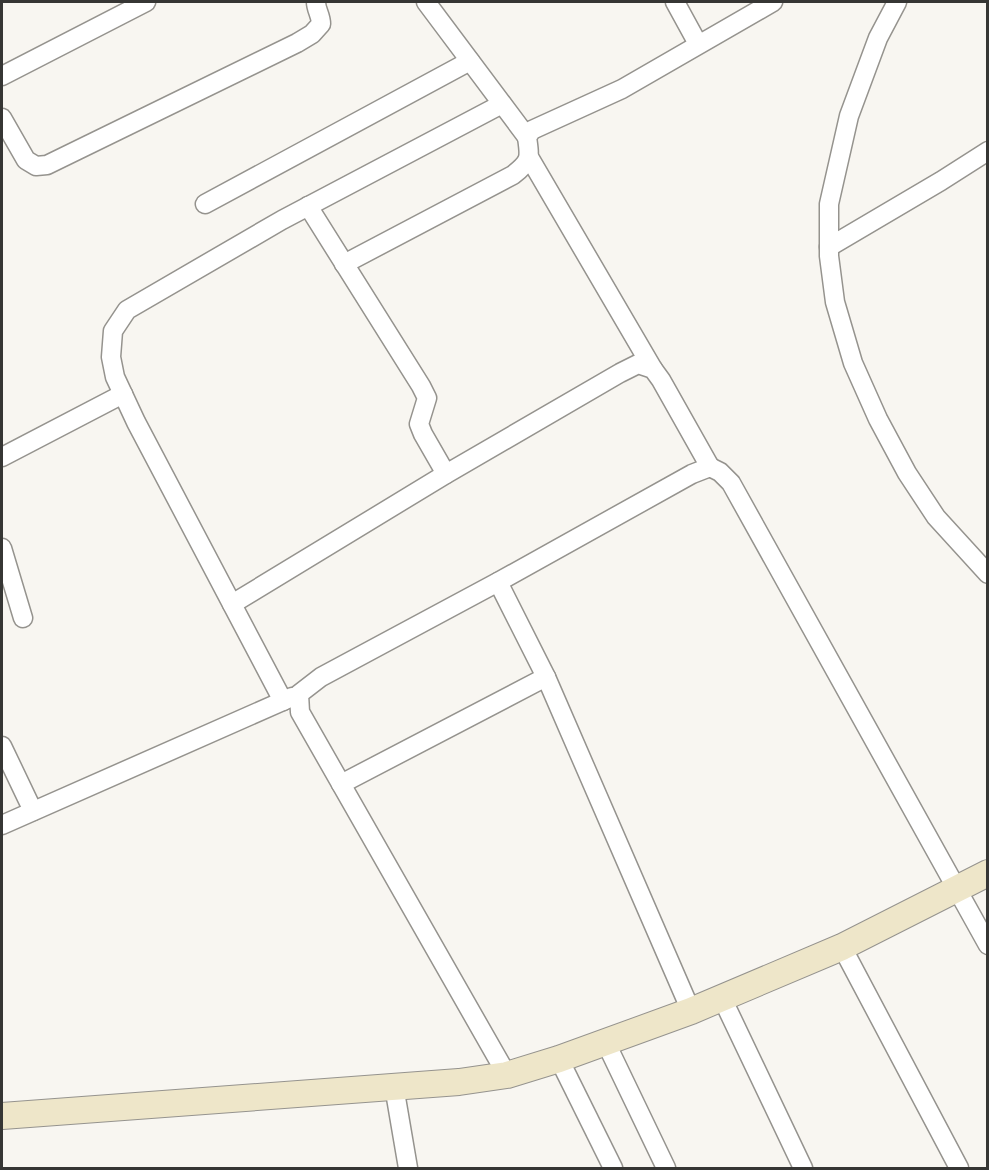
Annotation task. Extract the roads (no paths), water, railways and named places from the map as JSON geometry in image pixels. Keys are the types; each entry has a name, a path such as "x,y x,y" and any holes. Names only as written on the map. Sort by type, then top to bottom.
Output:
{"main road":[{"path":"2,1116 459,1082 507,1075 559,1059 722,998 842,946 987,873"}],"street":[{"path":"2,76 146,2"},
{"path":"2,118 26,160 36,166 47,165 305,39 321,24 316,2"},
{"path":"426,2 527,136 530,157 710,468 720,472 731,483 987,945"},
{"path":"675,2 698,44"},
{"path":"527,136 532,130 622,89 773,2"},
{"path":"897,2 878,38 849,116 829,204 830,268 835,302 853,363 907,473 936,517 987,574"},
{"path":"205,204 470,61"},
{"path":"502,104 308,206 127,310 113,331 111,357 115,377 123,394 232,604 300,712 507,1075"},
{"path":"829,247 987,151"},
{"path":"344,264 513,175 530,157"},
{"path":"308,206 421,386 427,398 419,423 446,474"},
{"path":"232,604 446,474 620,373 638,364 653,369"},
{"path":"2,457 123,394"},
{"path":"2,825 291,697 321,677 692,474 710,468"},
{"path":"2,548 23,618"},
{"path":"498,582 546,677 691,1011"},
{"path":"341,784 546,677"},
{"path":"2,746 33,811"},
{"path":"842,946 958,1168"},
{"path":"722,998 803,1168"},
{"path":"606,1042 666,1168"},
{"path":"559,1059 613,1168"},
{"path":"394,1086 408,1168"}]}
